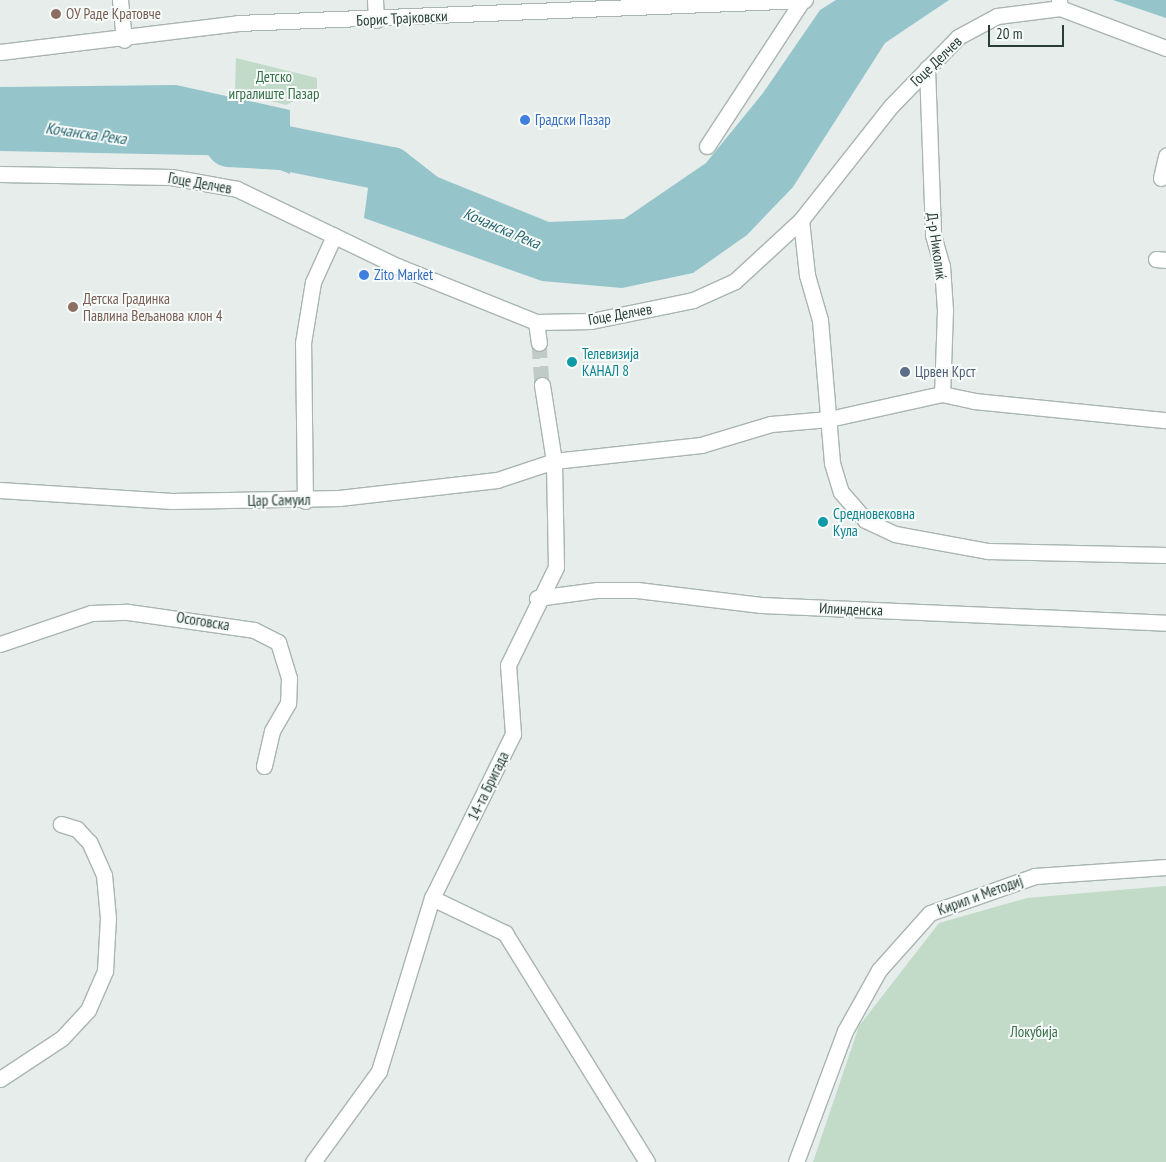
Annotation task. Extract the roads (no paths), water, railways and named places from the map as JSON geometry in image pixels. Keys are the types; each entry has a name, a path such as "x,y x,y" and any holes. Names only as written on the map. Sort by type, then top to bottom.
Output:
{"street":[{"path":"120,0 124,40"},
{"path":"375,0 376,20"},
{"path":"707,146 802,2"},
{"name":"Борис Трајковски","path":"0,52 124,40 238,23 376,20 641,3 802,2"},
{"path":"1060,4 1166,48"},
{"name":"Гоце Делчев","path":"0,174 190,180 236,189 334,236 536,322 591,321 694,300 735,282 801,220 927,68 958,37 997,16 1060,4"},
{"name":"Д-р Николиќ","path":"927,68 933,235 942,266 944,310 942,394"},
{"path":"1161,178 1166,156"},
{"path":"801,220 807,276 820,320 832,463 841,492 864,520 895,534 988,551 1166,555"},
{"path":"305,501 303,343 313,282 334,236"},
{"path":"536,322 539,343"},
{"name":"14-та Бригада","path":"313,1162 379,1071 432,898 513,734 508,665 537,598 556,567 554,461 542,385"},
{"path":"554,461 701,445 771,424 829,418 942,394 974,401 1166,420"},
{"name":"Цар Самуил","path":"0,490 172,501 305,501 497,480 554,461"},
{"name":"Илинденска","path":"537,598 597,590 637,590 761,605 1166,623"},
{"name":"Осоговска","path":"0,644 90,613 168,616 254,630 278,642 289,678 288,702 272,731 264,766"},
{"path":"0,1079 62,1038 88,1010 105,971 108,918 104,875 90,842 77,829 61,824"},
{"name":"Кирил и Методиј","path":"796,1162 845,1031 879,970 930,913 1035,876 1166,867"},
{"path":"432,898 505,934 647,1162"}],"water":[{"path":"836,0 949,0 885,43 793,187 747,235 693,273 622,288 542,281 364,218 373,151 549,222 624,219 706,163 763,93 820,10"},
{"path":"1113,0 1166,0 1166,18"},
{"path":"176,85 290,110 290,174 247,156 0,151 0,87"}],"waterway":[{"name":"Кочанска Река","path":"228,144 281,147 391,169 423,194"}],"tunnel":[{"path":"539,343 542,385"}],"place":[{"name":"ОУ Раде Кратовче","path":"56,14"},
{"name":"Градски Пазар","path":"525,120"},
{"name":"Zito Market","path":"364,275"},
{"name":"Детска Градинка Павлина Вељанова клон 4","path":"73,307"},
{"name":"Телевизија КАНАЛ 8","path":"572,362"},
{"name":"Црвен Крст","path":"905,372"},
{"name":"Средновековна Кула","path":"823,522"}],"park label":[{"name":"Детско игралиште Пазар","path":"274,84"},
{"name":"Локубија","path":"1034,1032"}]}
